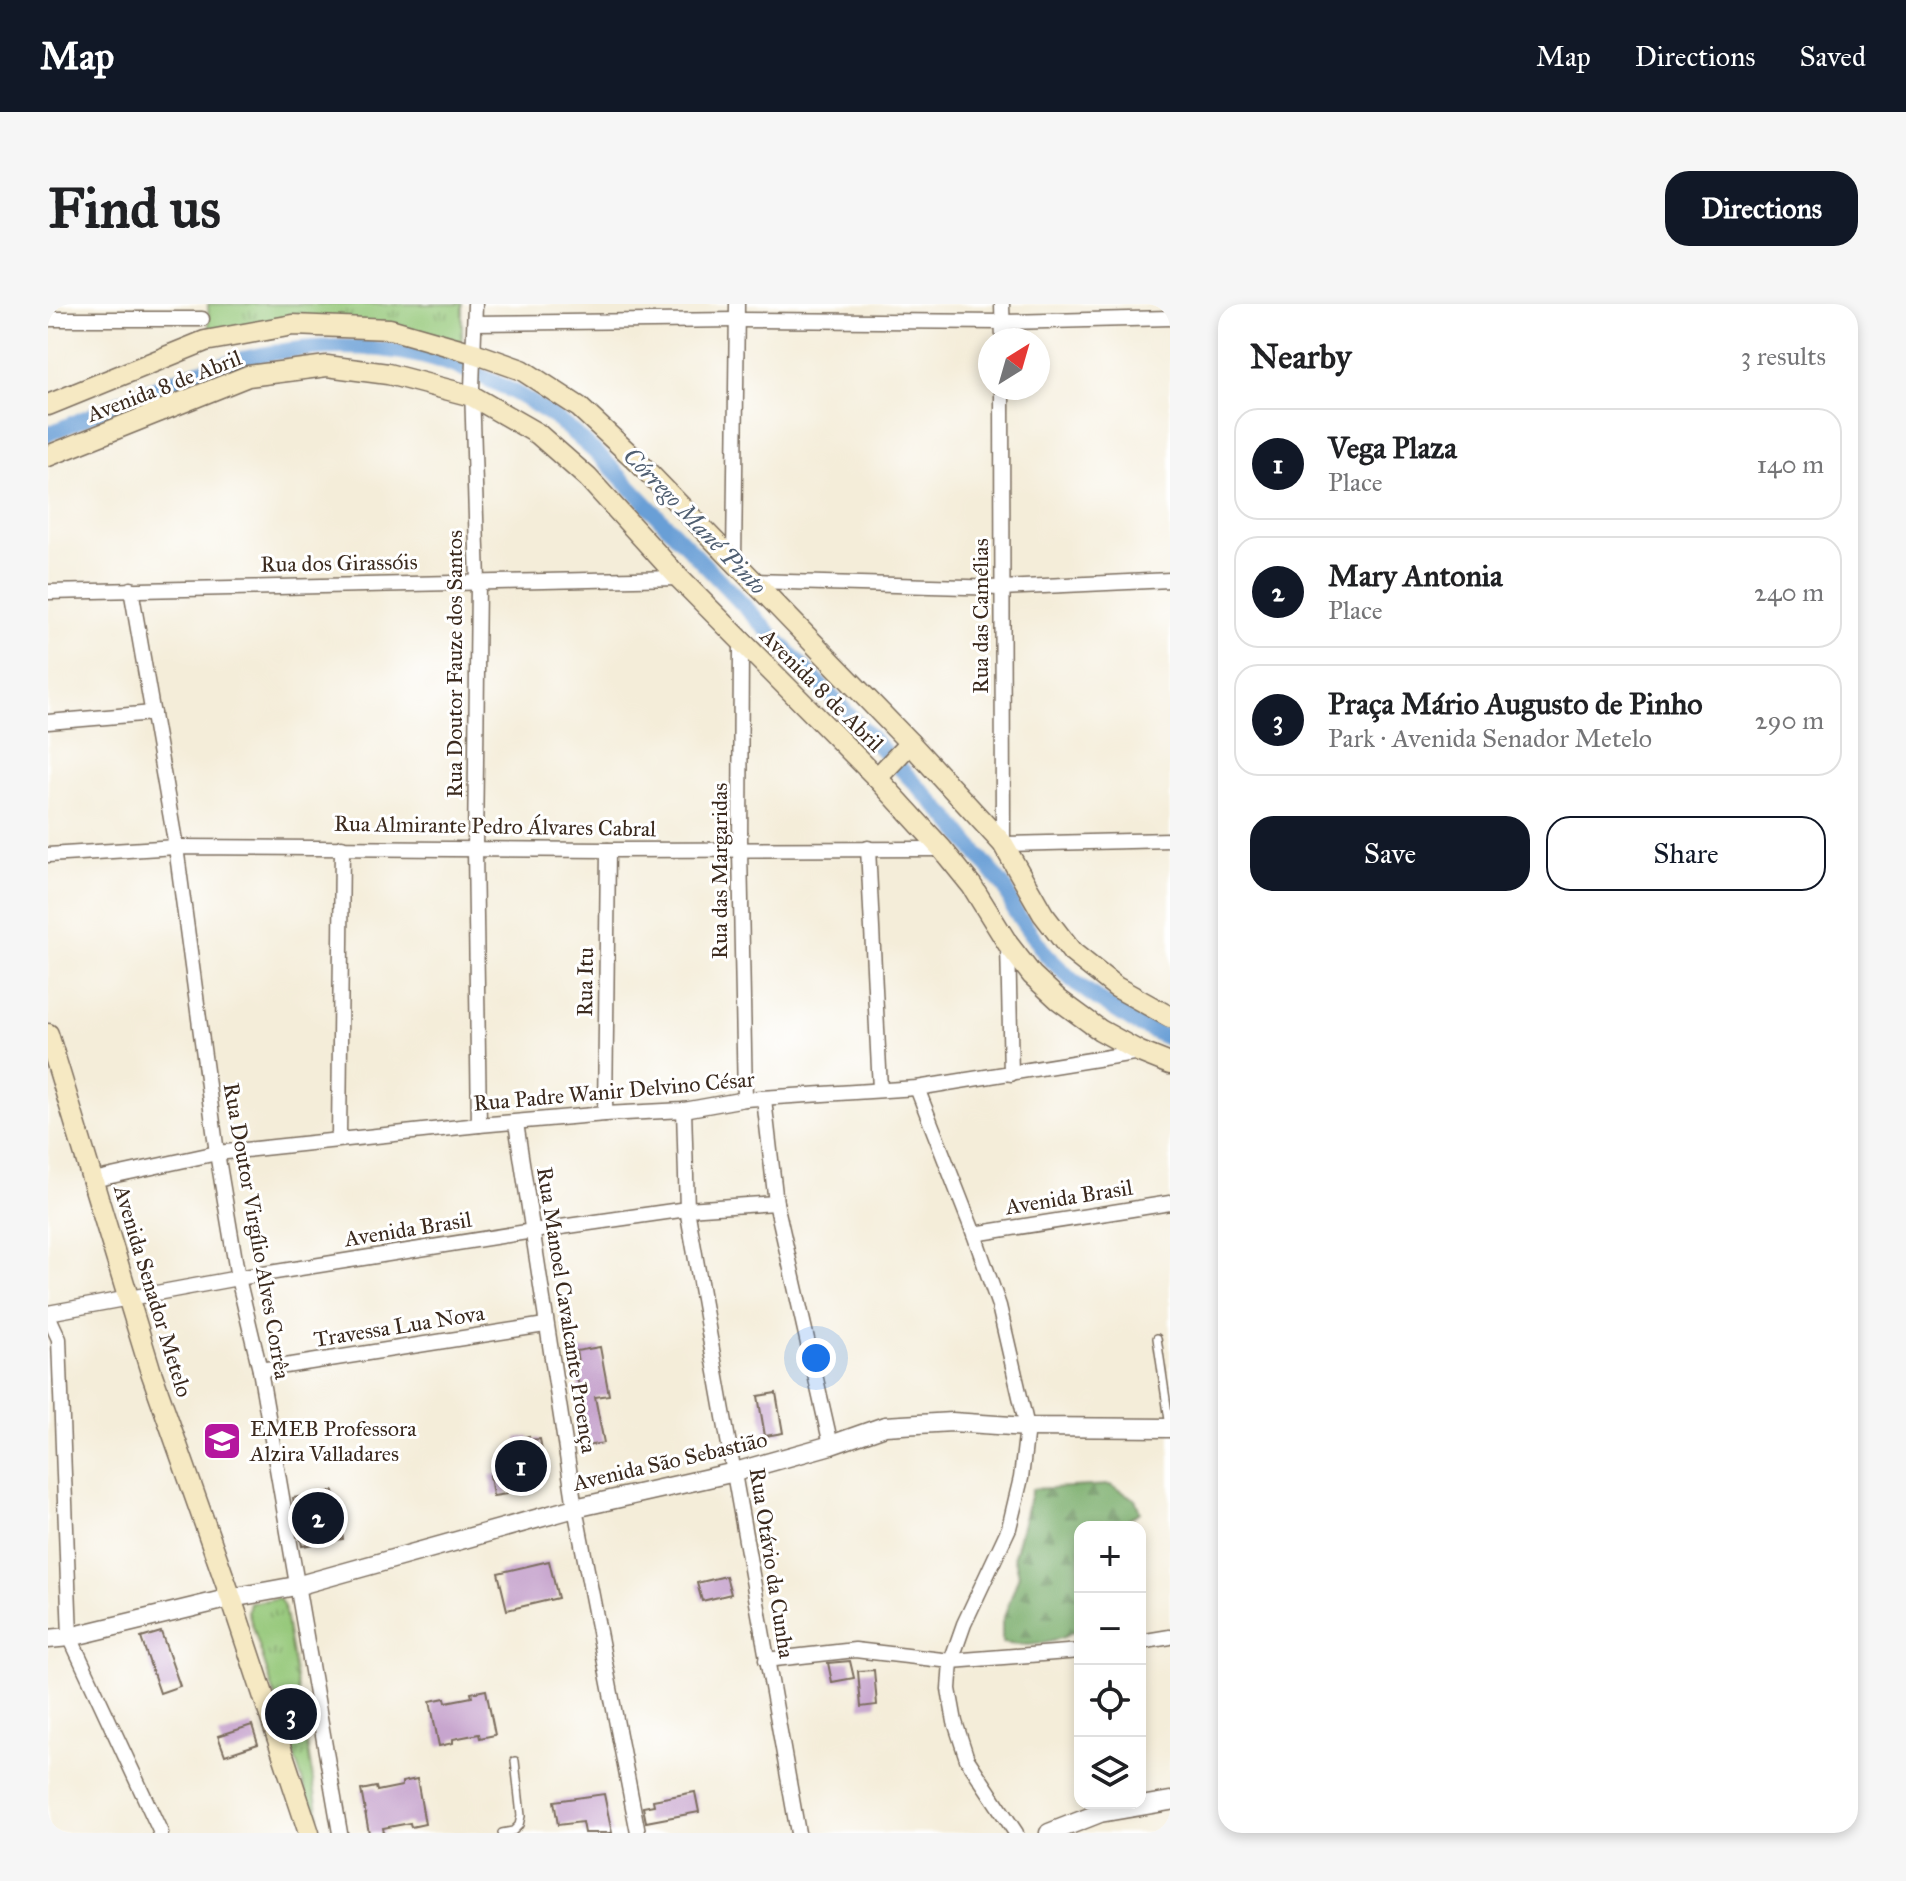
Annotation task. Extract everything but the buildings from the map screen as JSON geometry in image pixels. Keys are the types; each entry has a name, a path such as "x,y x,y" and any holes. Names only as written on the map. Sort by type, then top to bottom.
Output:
{"main road":[{"name":"Avenida 8 de Abril","path":"48,405 205,341 293,325 390,329 522,370 579,407 638,462 906,747 1003,844 1043,914 1072,952 1116,987 1170,1017"},
{"name":"Avenida 8 de Abril","path":"48,456 248,376 327,366 388,374 472,392 538,434 588,478 741,643 882,772 972,886 1008,944 1032,975 1059,1000 1100,1030 1170,1064"},
{"path":"882,772 906,747"},
{"name":"Avenida Senador Metelo","path":"48,1034 150,1369 309,1833"}],"street":[{"name":"Rua Doutor Fauze dos Santos","path":"475,304 472,392 478,582 475,849 479,1125"},
{"path":"734,561 737,304"},
{"path":"1002,304 1003,328"},
{"path":"48,319 202,311 205,341"},
{"path":"475,323 738,320 1003,322 1170,318"},
{"name":"Rua das Camélias","path":"1002,400 1003,844"},
{"name":"Rua dos Girassóis","path":"48,592 679,578"},
{"path":"753,581 1002,588 1170,580"},
{"name":"Rua Doutor Virgílio Alves Corrêa","path":"131,589 176,847 217,1153 238,1278 260,1370 340,1833"},
{"name":"Rua das Margaridas","path":"741,643 740,850 745,1099"},
{"path":"48,722 153,713"},
{"path":"1003,844 1170,840"},
{"name":"Rua Almirante Pedro Álvares Cabral","path":"48,855 176,847 942,849"},
{"path":"339,1138 342,847"},
{"path":"868,848 880,1089"},
{"name":"Rua Itu","path":"605,1114 608,850"},
{"path":"1008,944 1011,1074"},
{"name":"Rua Padre Wanir Delvino César","path":"93,1180 217,1153 339,1138 605,1114 684,1110 745,1099 917,1088 1140,1052"},
{"path":"917,1088 999,1306 1027,1427 1021,1478 1009,1528 964,1624 951,1661 949,1689 955,1722 967,1759 1016,1833"},
{"path":"764,1099 776,1203 831,1445"},
{"name":"Rua Otávio da Cunha","path":"684,1110 687,1209 798,1833"},
{"name":"Rua Manoel Cavalcante Proença","path":"516,1123 575,1508 638,1833"},
{"name":"Avenida Brasil","path":"48,1314 238,1278 533,1231 687,1209 776,1203"},
{"name":"Avenida Brasil","path":"974,1234 1170,1203"},
{"path":"48,1314 59,1339 70,1637 161,1833"},
{"name":"Travessa Lua Nova","path":"260,1370 545,1325"},
{"name":"Avenida São Sebastião","path":"48,1639 70,1637 231,1598 296,1586 575,1508 735,1472 885,1426 952,1422 1027,1427 1170,1428"},
{"path":"1146,1641 1170,1637"},
{"path":"766,1660 855,1650 951,1661 1074,1651"},
{"path":"1049,1833 1100,1813 1170,1801"}],"lane":[{"path":"1157,1338 1170,1428"},
{"path":"502,1833 513,1831 519,1825 521,1816 515,1761"}],"green space":[{"path":"208,304 462,304 462,337 460,342 397,326 213,331 209,327"},
{"path":"1110,1485 1135,1499 1140,1512 1128,1521 1074,1521 1074,1631 1042,1643 1002,1643 1002,1623 1019,1575 1014,1556 1032,1489"},
{"path":"279,1598 284,1607 319,1816 314,1817 248,1612 250,1603"}],"waterway":[{"name":"Córrego Mané Pinto","path":"48,434 206,369 295,350 339,347 381,349 423,356 505,387 552,416 602,458 949,819 1006,889 1014,910 1046,955 1073,981 1098,999 1134,1022 1170,1039"}],"place":[{"name":"EMEB Professora Alzira Valladares","path":"222,1441"},
{"name":"Vega Plaza","path":"521,1466"},
{"name":"Mary Antonia","path":"318,1518"},
{"name":"Praça Mário Augusto de Pinho","path":"291,1714"}]}
